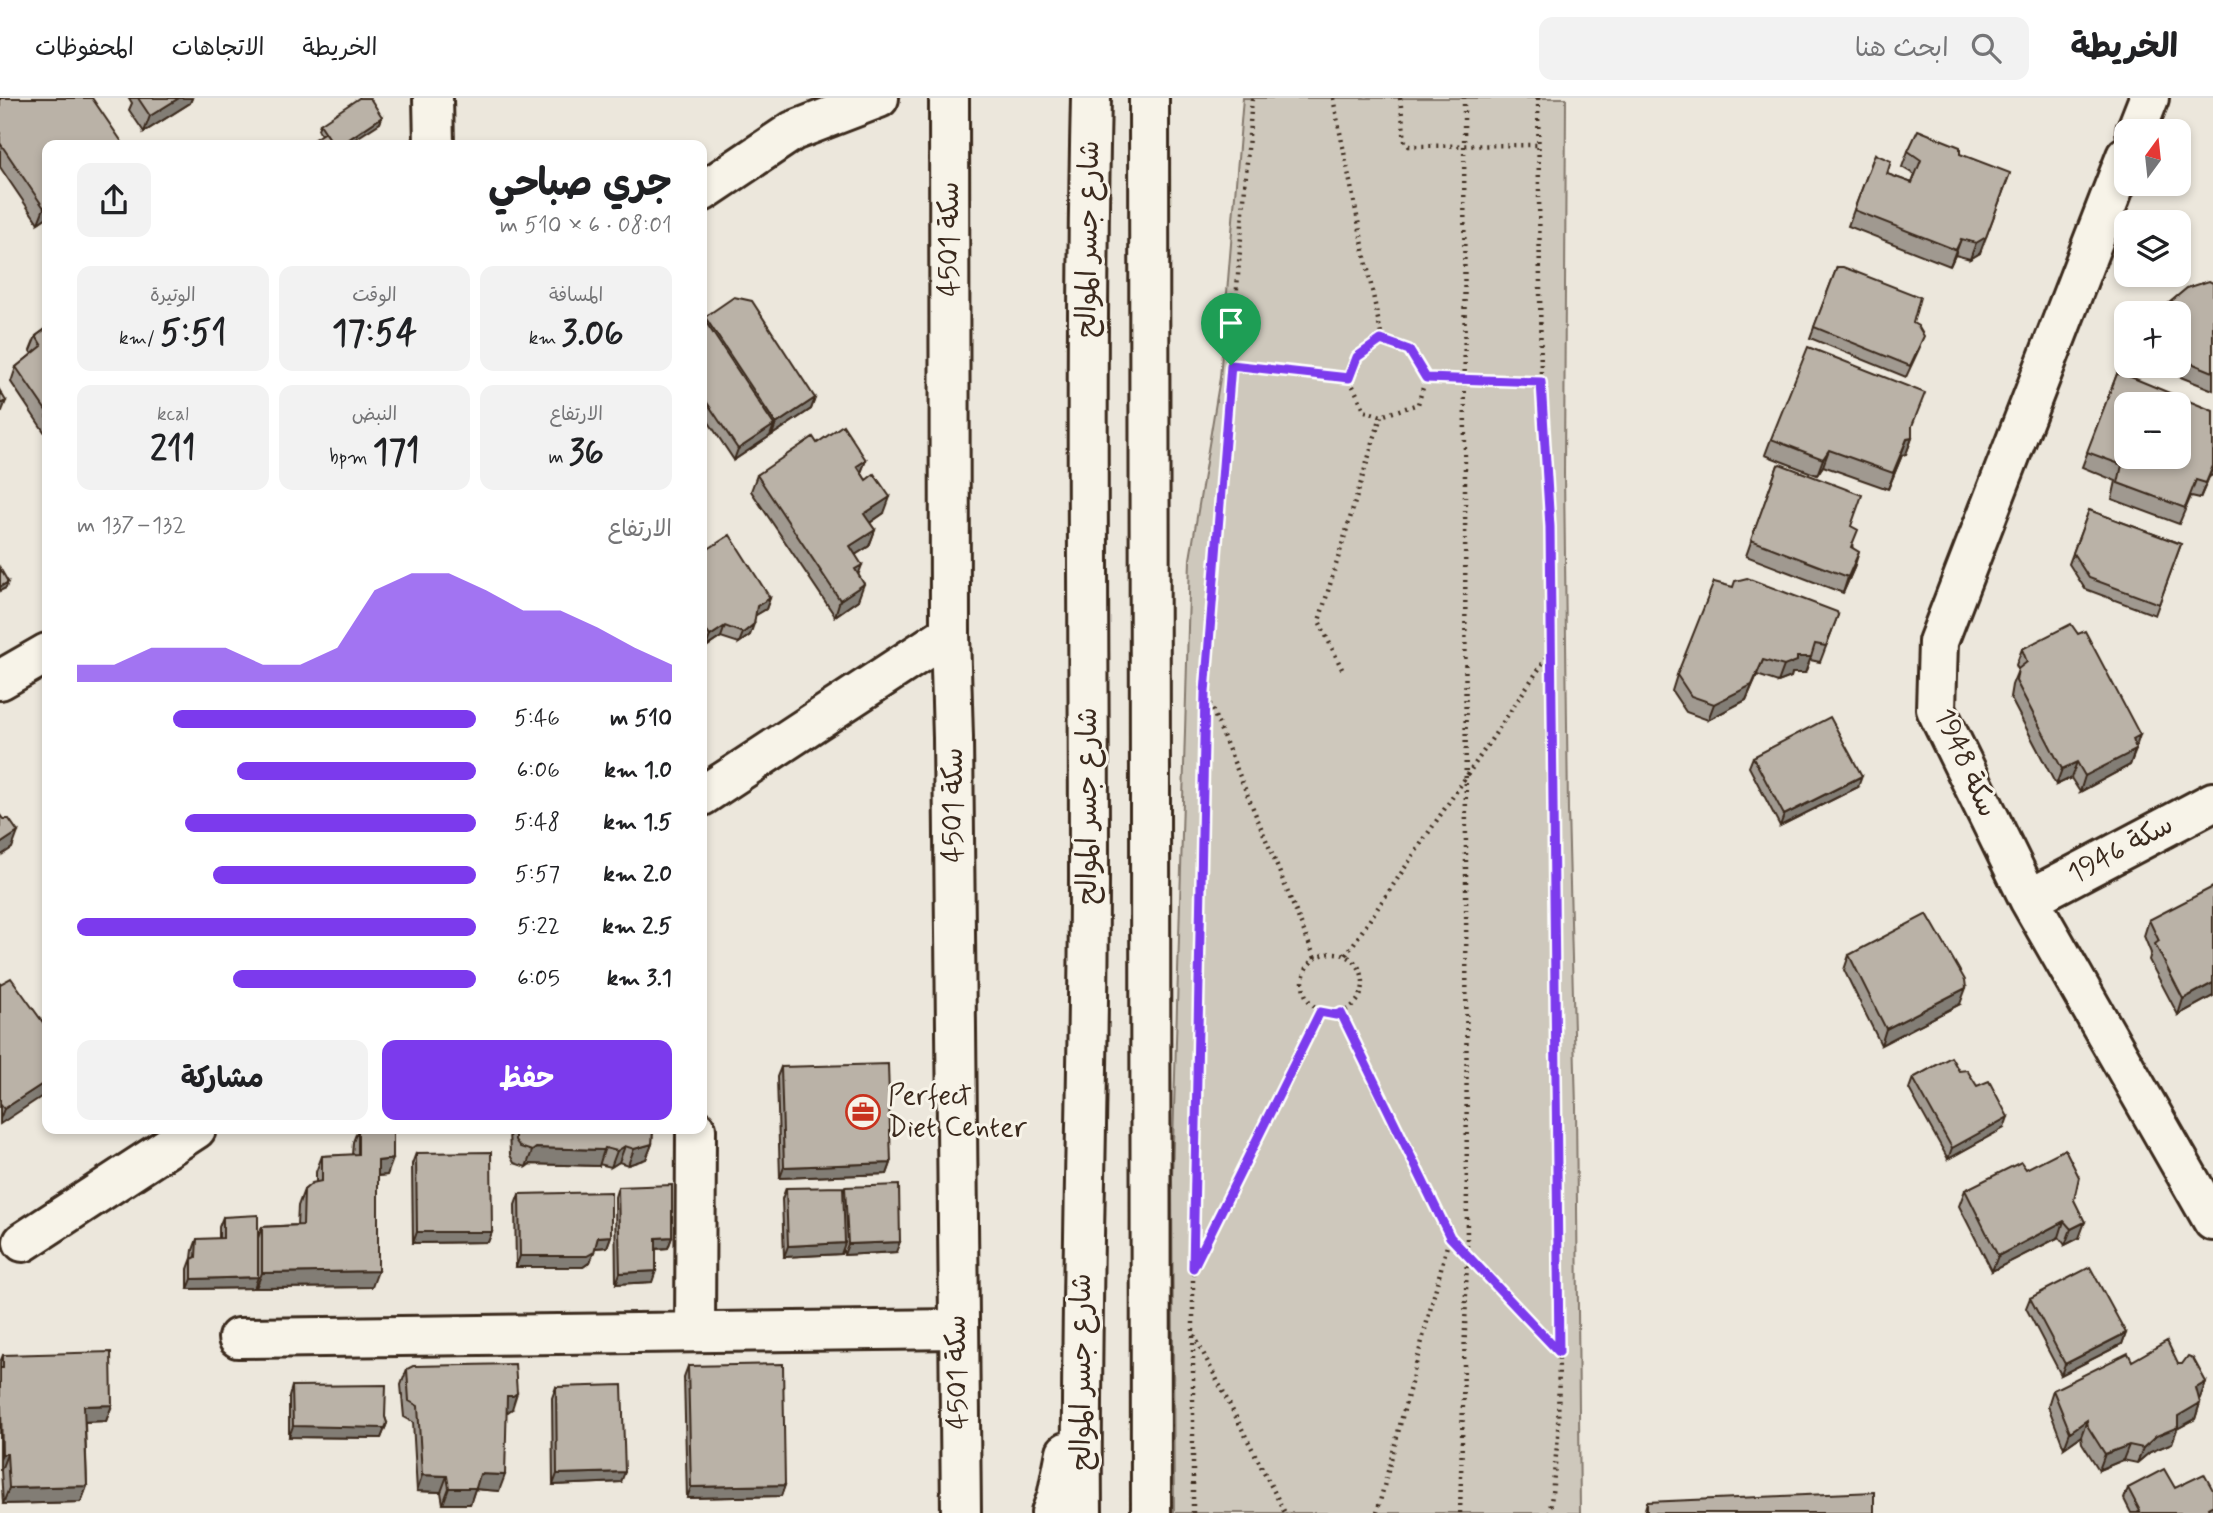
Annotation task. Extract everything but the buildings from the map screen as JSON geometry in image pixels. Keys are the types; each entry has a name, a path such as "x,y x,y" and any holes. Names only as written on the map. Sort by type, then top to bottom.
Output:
{"street":[{"path":"433,98 434,140"},
{"path":"707,189 793,131 879,98"},
{"name":"سكة 4501","path":"948,98 950,633 961,1513"},
{"name":"شارع جسر الموالح","path":"1082,1513 1081,1371 1089,877 1087,259 1091,98"},
{"path":"1149,98 1151,1513"},
{"path":"2141,119 2149,98"},
{"name":"سكة 1948","path":"2114,187 1938,642 1936,709 2029,900 2213,1221"},
{"path":"707,793 950,633"},
{"path":"0,680 42,656"},
{"name":"سكة 1946","path":"2029,900 2213,802"},
{"path":"23,1242 188,1134"},
{"path":"695,1332 696,1134"},
{"path":"238,1338 957,1329"},
{"path":"1051,1513 1057,1497 1081,1371"}],"path":[{"path":"1193,1513 1193,1268 1205,693 1252,98"},
{"path":"1332,98 1381,340"},
{"path":"1400,98 1405,141 1409,146 1539,145"},
{"path":"1460,1513 1467,1255 1464,98"},
{"path":"1538,98 1541,382 1550,527 1559,1352 1558,1436 1549,1513"},
{"path":"1381,340 1409,350 1426,378 1418,404 1381,416 1365,411 1349,378 1357,357 1381,340"},
{"path":"1231,365 1349,378"},
{"path":"1426,378 1541,382"},
{"path":"1342,669 1319,621 1381,416"},
{"path":"1346,955 1551,651"},
{"path":"1205,693 1315,958"},
{"path":"1330,952 1346,955 1359,965 1364,981 1361,996 1336,1015 1320,1012 1307,1001 1302,986 1304,970 1315,958 1330,952"},
{"path":"1193,1268 1320,1012"},
{"path":"1341,1013 1450,1237 1559,1352"},
{"path":"1377,1513 1450,1237"},
{"path":"1193,1334 1285,1513"}],"shaded area":[{"path":"1243,98 1566,98 1564,474 1568,810 1576,1107 1580,1513 1174,1513 1172,1179 1190,559 1220,378"}],"place":[{"name":"Perfect Diet Center","path":"863,1112"}],"route":[{"path":"1381,340 1409,350 1426,378 1541,382 1550,527 1559,1352 1450,1237 1341,1013 1336,1015 1320,1012 1193,1268 1205,693 1231,365 1349,378 1357,357 1381,340"}]}
